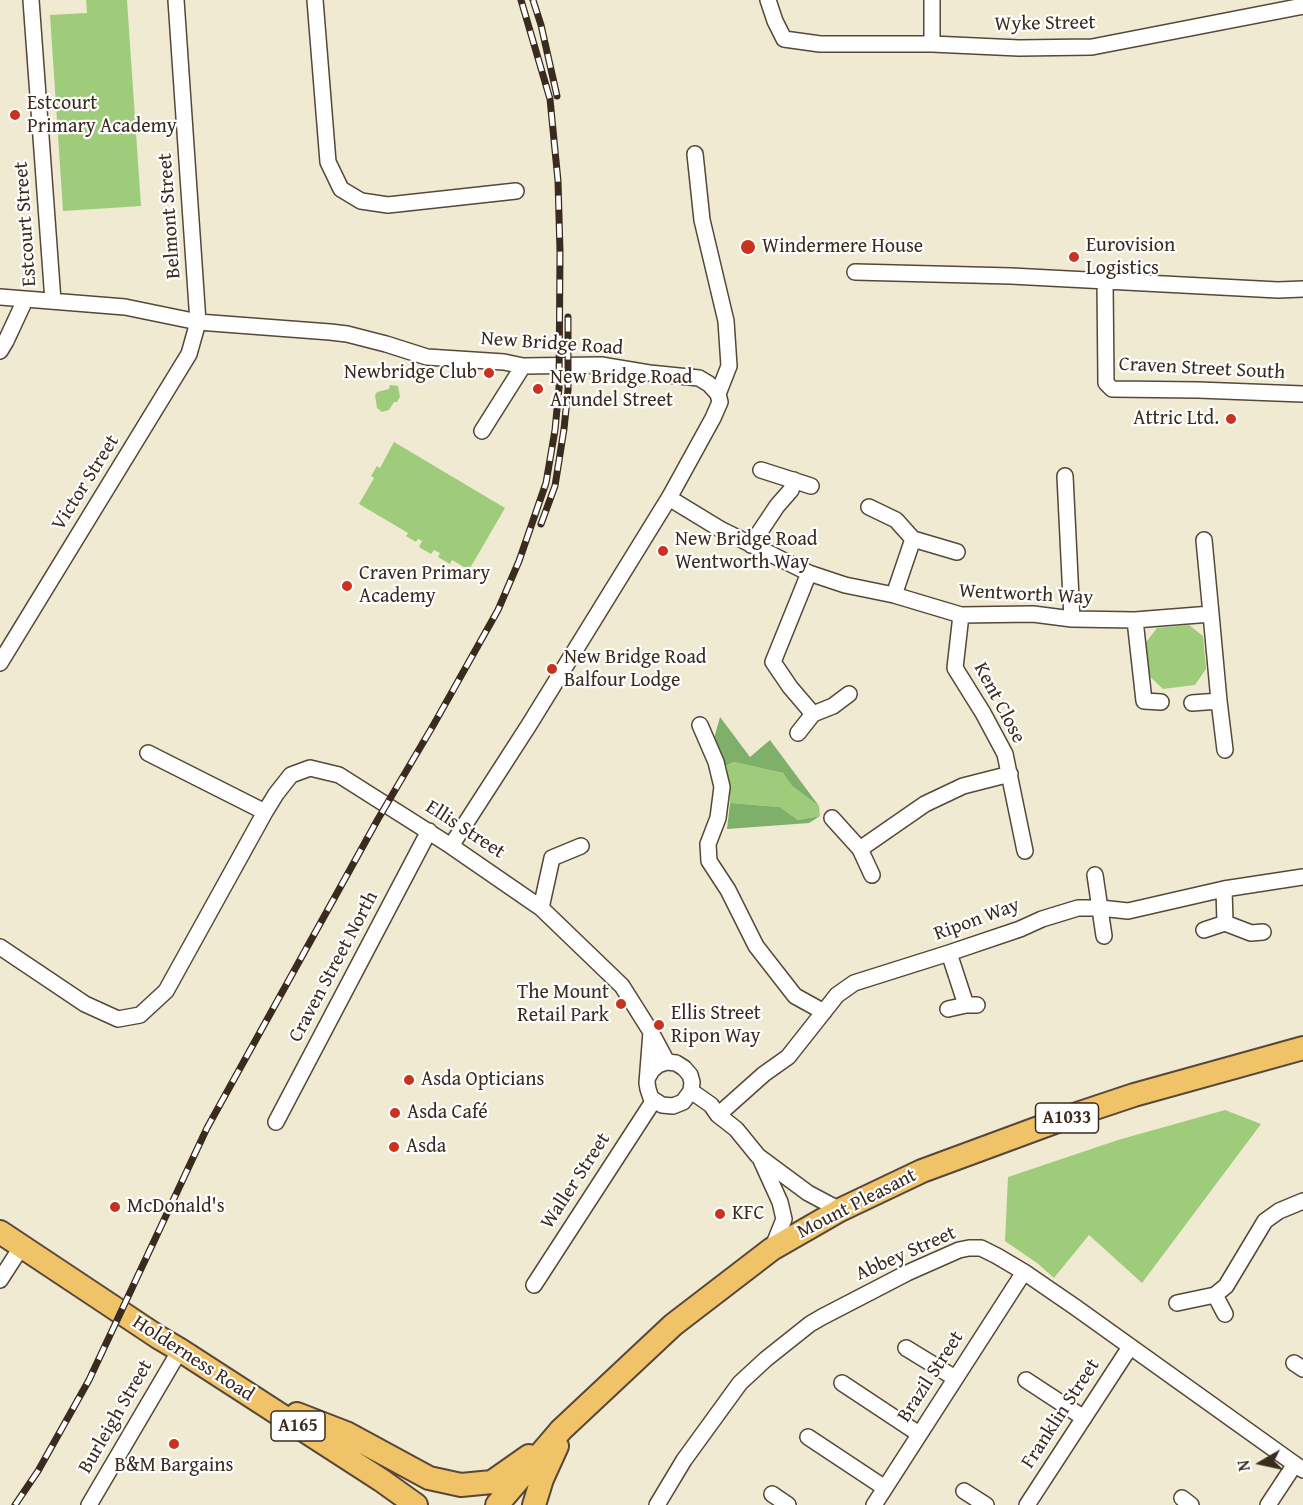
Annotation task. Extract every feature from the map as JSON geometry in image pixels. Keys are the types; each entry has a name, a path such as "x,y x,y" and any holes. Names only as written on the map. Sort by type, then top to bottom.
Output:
{"highway":[{"name":"Mount Pleasant","path":"497,1505 555,1437 673,1325 772,1249 840,1210 922,1171 1071,1116 1134,1095 1303,1048"},
{"name":"Holderness Road","path":"0,1232 416,1505"},
{"path":"254,1398 346,1433 429,1478 461,1485 492,1482 555,1437 557,1444 534,1505"},
{"path":"381,1480 394,1505"}],"street":[{"name":"Estcourt Street","path":"31,0 53,301"},
{"name":"Belmont Street","path":"176,0 198,322"},
{"path":"315,0 328,162 341,189 361,201 388,205 516,191"},
{"name":"Wyke Street","path":"768,0 784,39 820,44 932,44 1019,48 1092,47 1303,6"},
{"path":"932,0 932,44"},
{"path":"452,846 669,498 720,402 718,394 729,366 726,321 702,220 695,154"},
{"path":"855,272 1011,276 1278,290 1303,289"},
{"name":"Craven Street South","path":"1105,282 1106,383 1112,389 1303,394"},
{"name":"New Bridge Road","path":"0,297 125,307 198,322 347,334 427,357 504,362 524,366 600,365 699,378 709,384 718,394"},
{"path":"0,351 25,300"},
{"name":"Victor Street","path":"0,663 189,354 198,322"},
{"path":"482,431 524,366"},
{"path":"761,470 811,486"},
{"path":"1065,476 1072,619"},
{"path":"751,545 777,506 791,490 794,480"},
{"name":"Wentworth Way","path":"669,498 720,529 809,573 845,585 894,595 961,615 1033,614 1072,619 1135,620 1210,614"},
{"path":"869,507 896,520 913,539 957,552"},
{"path":"894,595 913,539"},
{"path":"1204,540 1225,750"},
{"path":"809,573 773,662 813,714"},
{"name":"Kent Close","path":"961,615 955,668 1005,754 1025,851"},
{"path":"1135,620 1144,701 1161,702"},
{"path":"798,733 813,714 833,706 849,694"},
{"path":"1192,703 1219,701"},
{"path":"700,725 716,762 722,787 718,818 708,844 709,861 728,890 756,946 795,996 824,1012"},
{"path":"148,753 265,812"},
{"name":"Ellis Street","path":"0,947 85,1004 118,1019 140,1015 166,991 265,812 291,775 310,768 339,775 452,846 541,908 622,986 667,1062"},
{"name":"Kent Close","path":"860,849 925,804 963,786 1010,774"},
{"path":"832,818 860,849 872,875"},
{"name":"Craven Street North","path":"276,1122 429,831"},
{"path":"541,908 552,858 580,846"},
{"path":"1095,875 1104,936"},
{"name":"Ripon Way","path":"715,1110 788,1057 837,995 854,983 1078,908 1128,911 1224,889 1303,877"},
{"path":"1224,889 1225,923"},
{"path":"1204,930 1225,923 1251,933 1263,932"},
{"path":"948,1009 971,1005 949,953"},
{"path":"648,1077 655,1067 667,1062 681,1065 692,1082 687,1096 678,1105 668,1107 654,1100 648,1089 648,1077 651,1032"},
{"path":"687,1096 715,1110 736,1129 758,1156 780,1202 784,1219 772,1249"},
{"name":"Waller Street","path":"534,1285 654,1100"},
{"path":"758,1156 808,1193 840,1210"},
{"path":"1176,1303 1215,1295 1226,1286 1265,1221 1279,1211 1302,1203"},
{"path":"0,1280 22,1246"},
{"name":"Abbey Street","path":"657,1505 684,1460 740,1383 766,1359 810,1324 907,1273 959,1250 969,1248 981,1248 1024,1272 1299,1467"},
{"name":"Brazil Street","path":"874,1505 1024,1272"},
{"path":"1215,1295 1225,1314"},
{"name":"Franklin Street","path":"1027,1505 1130,1347"},
{"path":"906,1348 955,1378"},
{"name":"Burleigh Street","path":"89,1505 180,1350"},
{"path":"1026,1380 1084,1418"},
{"path":"842,1383 919,1434"},
{"path":"808,1437 885,1488"},
{"path":"1268,1505 1299,1467"},
{"path":"964,1491 986,1505"},
{"path":"772,1494 789,1505"}],"green space":[{"path":"86,0 127,0 141,206 63,211 50,15 87,13"},
{"path":"390,385 398,386 400,397 389,410 382,412 377,408 375,395 377,392 389,389"},
{"path":"394,442 505,508 469,570 452,560 450,564 438,557 440,553 434,550 431,554 419,547 422,541 418,539 416,542 406,536 408,533 359,504 374,478 371,476 377,466 380,468"},
{"path":"1189,625 1203,636 1206,669 1195,685 1163,689 1148,675 1144,645 1157,628"},
{"path":"720,717 750,757 770,740 819,806 792,786 783,773 734,762 723,767 713,742"},
{"path":"734,762 783,773 792,786 819,806 820,816 798,820 780,807 730,803 729,788 723,767"},
{"path":"730,803 780,807 798,820 820,816 809,823 727,829"},
{"path":"1225,1110 1261,1124 1142,1283 1089,1235 1054,1278 1005,1241 1008,1177 1118,1140"}],"railway":[{"path":"15,1505 38,1471 89,1380 207,1128 378,819 498,610 519,561 546,483 559,388 558,181 550,99 521,0"},
{"path":"533,0 557,96"},
{"path":"541,524 555,486 564,429 568,390 568,317"}],"place":[{"name":"Estcourt Primary Academy","path":"15,115"},
{"name":"Windermere House","path":"748,247"},
{"name":"Eurovision Logistics","path":"1074,257"},
{"name":"Newbridge Club","path":"489,373"},
{"name":"New Bridge Road Arundel Street","path":"538,389"},
{"name":"Attric Ltd.","path":"1231,419"},
{"name":"New Bridge Road Wentworth Way","path":"663,551"},
{"name":"Craven Primary Academy","path":"347,586"},
{"name":"New Bridge Road Balfour Lodge","path":"552,669"},
{"name":"The Mount Retail Park","path":"621,1004"},
{"name":"Ellis Street Ripon Way","path":"659,1025"},
{"name":"Asda Opticians","path":"409,1080"},
{"name":"Asda Café","path":"395,1113"},
{"name":"Asda","path":"394,1147"},
{"name":"McDonald's","path":"115,1207"},
{"name":"KFC","path":"720,1214"},
{"name":"B&M Bargains","path":"174,1444"}]}
